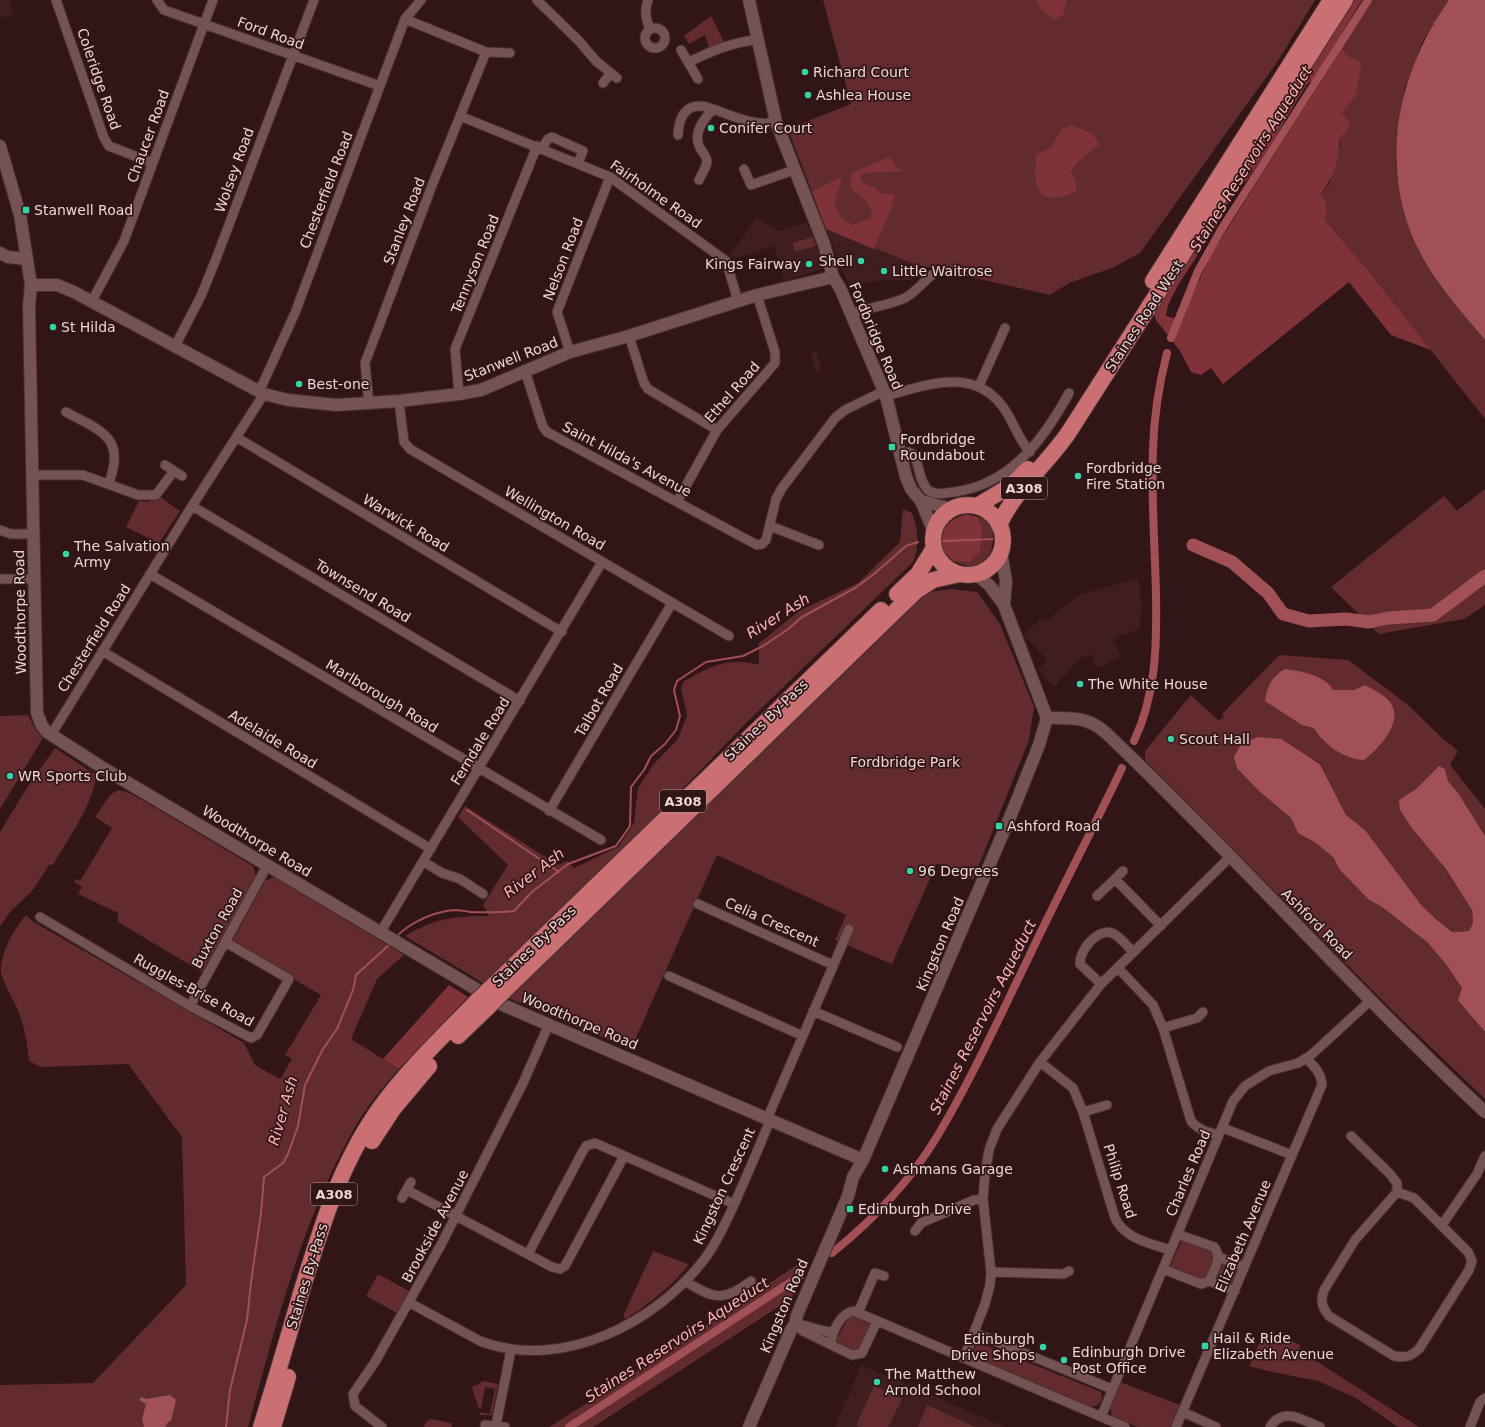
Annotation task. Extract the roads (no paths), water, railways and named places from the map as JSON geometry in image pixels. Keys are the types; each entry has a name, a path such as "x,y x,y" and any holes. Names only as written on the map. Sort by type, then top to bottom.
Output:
{"highway":[{"name":"Staines Road West","path":"977,506 1010,486 1026,472 1048,443 1331,0"},
{"name":"Staines Road West","path":"999,525 1007,508 1053,454 1069,432 1298,76 1345,0"},
{"path":"960,506 977,506 991,514 999,525 1003,540 1001,552 994,564 987,570 976,574 960,574 946,567 938,558 934,540 939,521 952,509 960,506"},
{"name":"Staines By-Pass","path":"261,1427 329,1205 344,1170 376,1113 402,1079 482,1004 908,584 926,563 934,540"},
{"name":"Staines By-Pass","path":"504,982 916,591 933,580 960,574"},
{"name":"Staines By-Pass","path":"273,1427 327,1243 343,1197 356,1170 382,1125 407,1091 482,1004"}],"street":[{"name":"Coleridge Road","path":"56,0 104,138 109,146 153,162"},
{"name":"Ford Road","path":"157,0 164,10 380,86"},
{"name":"Chaucer Road","path":"92,301 124,241 213,0"},
{"name":"Wolsey Road","path":"175,346 201,296 216,259 314,0"},
{"name":"Chesterfield Road","path":"51,735 262,393 295,313 405,19 421,0"},
{"path":"538,0 580,41 596,61 614,76 603,83"},
{"path":"648,0 645,7 646,20 650,29"},
{"name":"Fordbridge Road","path":"749,0 776,122 824,244 832,277 840,288 885,394 906,477 911,489 921,501 934,540"},
{"path":"405,19 486,52 510,53"},
{"path":"689,62 738,43 758,40"},
{"path":"681,50 698,79"},
{"name":"Stanley Road","path":"369,404 365,363 486,52"},
{"path":"678,136 678,123 684,112 692,106 702,104 743,120 771,123 776,122"},
{"path":"699,180 707,162 706,156 699,145 698,132 704,118 713,109"},
{"name":"Fairholme Road","path":"460,116 578,162 610,177 726,261 738,301"},
{"path":"540,147 552,137 583,151 578,162"},
{"path":"0,146 20,215 31,285"},
{"name":"Tennyson Road","path":"459,394 455,349 540,147"},
{"path":"744,169 752,188 794,170"},
{"name":"Nelson Road","path":"570,352 557,312 610,177"},
{"path":"0,253 8,257 26,259"},
{"path":"851,314 866,309 881,307 906,297 929,275"},
{"name":"Stanwell Road","path":"31,285 64,287 262,393 275,398 336,405 399,401 481,390 570,352 629,336 757,295 832,277"},
{"name":"Woodthorpe Road","path":"31,285 29,306 37,713 42,726 51,735 116,776 268,864 388,938 503,1005 863,1160"},
{"name":"Ethel Road","path":"677,502 717,430 775,363 775,352 757,295"},
{"path":"979,386 1005,328"},
{"path":"629,336 644,383 648,389 717,430"},
{"name":"Saint Hilda's Avenue","path":"525,371 542,427 547,432 752,543 757,545 762,544 766,540 770,526"},
{"path":"819,545 770,526 776,499 782,488 836,418 845,410 885,394 940,382 955,381 979,386 993,396 1006,412 1022,443 1030,452"},
{"path":"901,454 908,452 913,454 924,484 929,491 937,494 973,489 1004,474 1030,452 1052,421 1069,393"},
{"name":"Wellington Road","path":"399,401 404,442 410,449 729,636"},
{"path":"66,412 101,432 111,443 116,457 109,483"},
{"name":"Warwick Road","path":"236,437 562,632"},
{"path":"32,475 84,475 138,495 156,495 178,473 165,465"},
{"path":"921,501 952,509"},
{"name":"Townsend Road","path":"192,506 520,701"},
{"path":"0,530 11,534 33,534"},
{"path":"1001,552 1006,581 1004,605"},
{"name":"Ferndale Road","path":"388,938 431,849 562,632 602,562"},
{"name":"Marlborough Road","path":"150,574 601,840"},
{"path":"976,574 990,586 1004,605 1047,718"},
{"path":"0,579 34,579"},
{"name":"Talbot Road","path":"550,811 672,603"},
{"name":"Adelaide Road","path":"102,652 431,849"},
{"name":"Ashford Road","path":"1047,718 1084,720 1096,724 1371,1000 1485,1112"},
{"name":"Kingston Road","path":"749,1427 791,1330 795,1324 797,1316 848,1196 849,1187 853,1177 863,1160 1013,810 1039,745 1047,718"},
{"path":"964,1358 985,1304 991,1272 983,1198 989,1150 997,1129 1040,1062 1101,984 1230,857"},
{"path":"424,862 442,873 460,879 484,894"},
{"name":"Buxton Road","path":"190,1006 268,864"},
{"path":"1097,896 1123,871"},
{"path":"1115,879 1161,926"},
{"name":"Celia Crescent","path":"698,904 834,965"},
{"name":"Ruggles-Brise Road","path":"40,917 190,1006 251,1038 257,1035 289,979 225,942"},
{"path":"769,1119 849,928"},
{"path":"1101,984 1083,968 1079,958 1082,952 1100,933 1110,932 1115,934 1133,952"},
{"path":"1118,968 1153,1005 1163,1028 1190,1121 1195,1126 1221,1131 1292,1155"},
{"path":"668,976 803,1036"},
{"name":"Charles Road","path":"1101,1417 1233,1101 1245,1086 1269,1071 1298,1063 1306,1058 1371,1000"},
{"path":"814,1011 897,1047"},
{"path":"1163,1028 1197,1018 1203,1012"},
{"name":"Brookside Avenue","path":"382,1427 355,1406 353,1394 375,1362 410,1303 523,1084 549,1024"},
{"name":"Elizabeth Avenue","path":"1176,1427 1322,1085 1322,1077 1316,1068 1306,1058"},
{"name":"Philip Road","path":"1040,1062 1073,1088 1083,1112 1115,1218 1120,1228 1129,1235 1170,1250"},
{"path":"1083,1112 1107,1105"},
{"name":"Kingston Crescent","path":"410,1303 480,1341 511,1350 559,1350 607,1335 623,1328 673,1292 685,1281 712,1247 734,1204 769,1119"},
{"path":"1353,1142 1390,1174 1397,1183 1397,1192 1356,1240 1324,1290 1321,1298 1323,1308 1329,1316 1394,1356 1411,1356 1418,1349 1469,1270 1472,1260 1468,1252 1414,1198 1397,1192"},
{"path":"528,1254 586,1146 595,1144 734,1204"},
{"path":"406,1190 556,1269 560,1269 565,1266 624,1156"},
{"path":"1442,1226 1477,1174 1485,1156"},
{"path":"1477,1174 1485,1167"},
{"path":"915,1231 921,1223 974,1200 983,1198"},
{"path":"1177,1234 1214,1247 1218,1251 1219,1257 1209,1281"},
{"path":"1219,1257 1244,1267"},
{"path":"1163,1269 1196,1283 1205,1283 1209,1281 1234,1291"},
{"path":"991,1272 1063,1274 1069,1271"},
{"path":"858,1313 875,1272 884,1276"},
{"path":"685,1281 707,1293 717,1296 736,1292 751,1281"},
{"path":"831,1344 834,1332 840,1320 848,1312 854,1311 1125,1427"},
{"path":"795,1324 803,1331 852,1355 862,1353 877,1321"},
{"path":"795,1324 807,1325 824,1332 834,1332"},
{"path":"975,1333 1112,1389"},
{"path":"485,1426 500,1426 511,1350"},
{"path":"1470,1427 1480,1402 1485,1398"},
{"path":"1183,1412 1216,1427"},
{"path":"1273,1423 1284,1415 1320,1427"}],"waterway":[{"name":"Staines Reservoirs Aqueduct","path":"1171,338 1198,271 1221,230 1368,0"},
{"name":"Staines Reservoirs Aqueduct","path":"1134,741 1147,706 1154,670 1156,577 1153,504 1153,449 1157,401 1167,353"},
{"name":"River Ash","path":"943,541 993,539"},
{"name":"River Ash","path":"397,936 416,922 432,915 447,911 514,911 532,892 568,864 616,846 630,826 631,787 644,770 651,756 665,744 676,730 680,716 674,690 677,681 706,662 743,656 763,646 787,630 802,617 855,588 874,574 906,546 918,542"},
{"name":"River Ash","path":"1193,545 1232,562 1268,593 1283,614 1309,621 1346,619 1369,622 1388,618 1433,615 1485,576"},
{"name":"Staines Reservoirs Aqueduct","path":"832,1253 862,1227 890,1198 916,1168 938,1135 984,1050 1122,768"},
{"path":"467,810 559,872"},
{"name":"River Ash","path":"226,1427 230,1390 247,1320 261,1213 264,1177 283,1163 288,1154 298,1126 305,1085 323,1049 337,1029 353,990 356,975 390,944"},
{"name":"Staines Reservoirs Aqueduct","path":"569,1427 800,1276"}],"place":[{"name":"Richard Court","path":"805,72"},
{"name":"Ashlea House","path":"808,95"},
{"name":"Conifer Court","path":"711,128"},
{"name":"Stanwell Road","path":"26,210"},
{"name":"Shell","path":"861,261"},
{"name":"Kings Fairway","path":"809,264"},
{"name":"Little Waitrose","path":"884,271"},
{"name":"St Hilda","path":"53,327"},
{"name":"Best-one","path":"299,384"},
{"name":"Fordbridge Roundabout","path":"892,447"},
{"name":"Fordbridge Fire Station","path":"1078,476"},
{"name":"The Salvation Army","path":"66,554"},
{"name":"The White House","path":"1080,684"},
{"name":"Scout Hall","path":"1171,739"},
{"name":"WR Sports Club","path":"10,776"},
{"name":"Ashford Road","path":"999,826"},
{"name":"96 Degrees","path":"910,871"},
{"name":"Ashmans Garage","path":"885,1169"},
{"name":"Edinburgh Drive","path":"850,1209"},
{"name":"Hail & Ride Elizabeth Avenue","path":"1205,1346"},
{"name":"Edinburgh Drive Shops","path":"1043,1347"},
{"name":"Edinburgh Drive Post Office","path":"1064,1360"},
{"name":"The Matthew Arnold School","path":"877,1382"}],"park label":[{"name":"Fordbridge Park","path":"905,762"}]}
